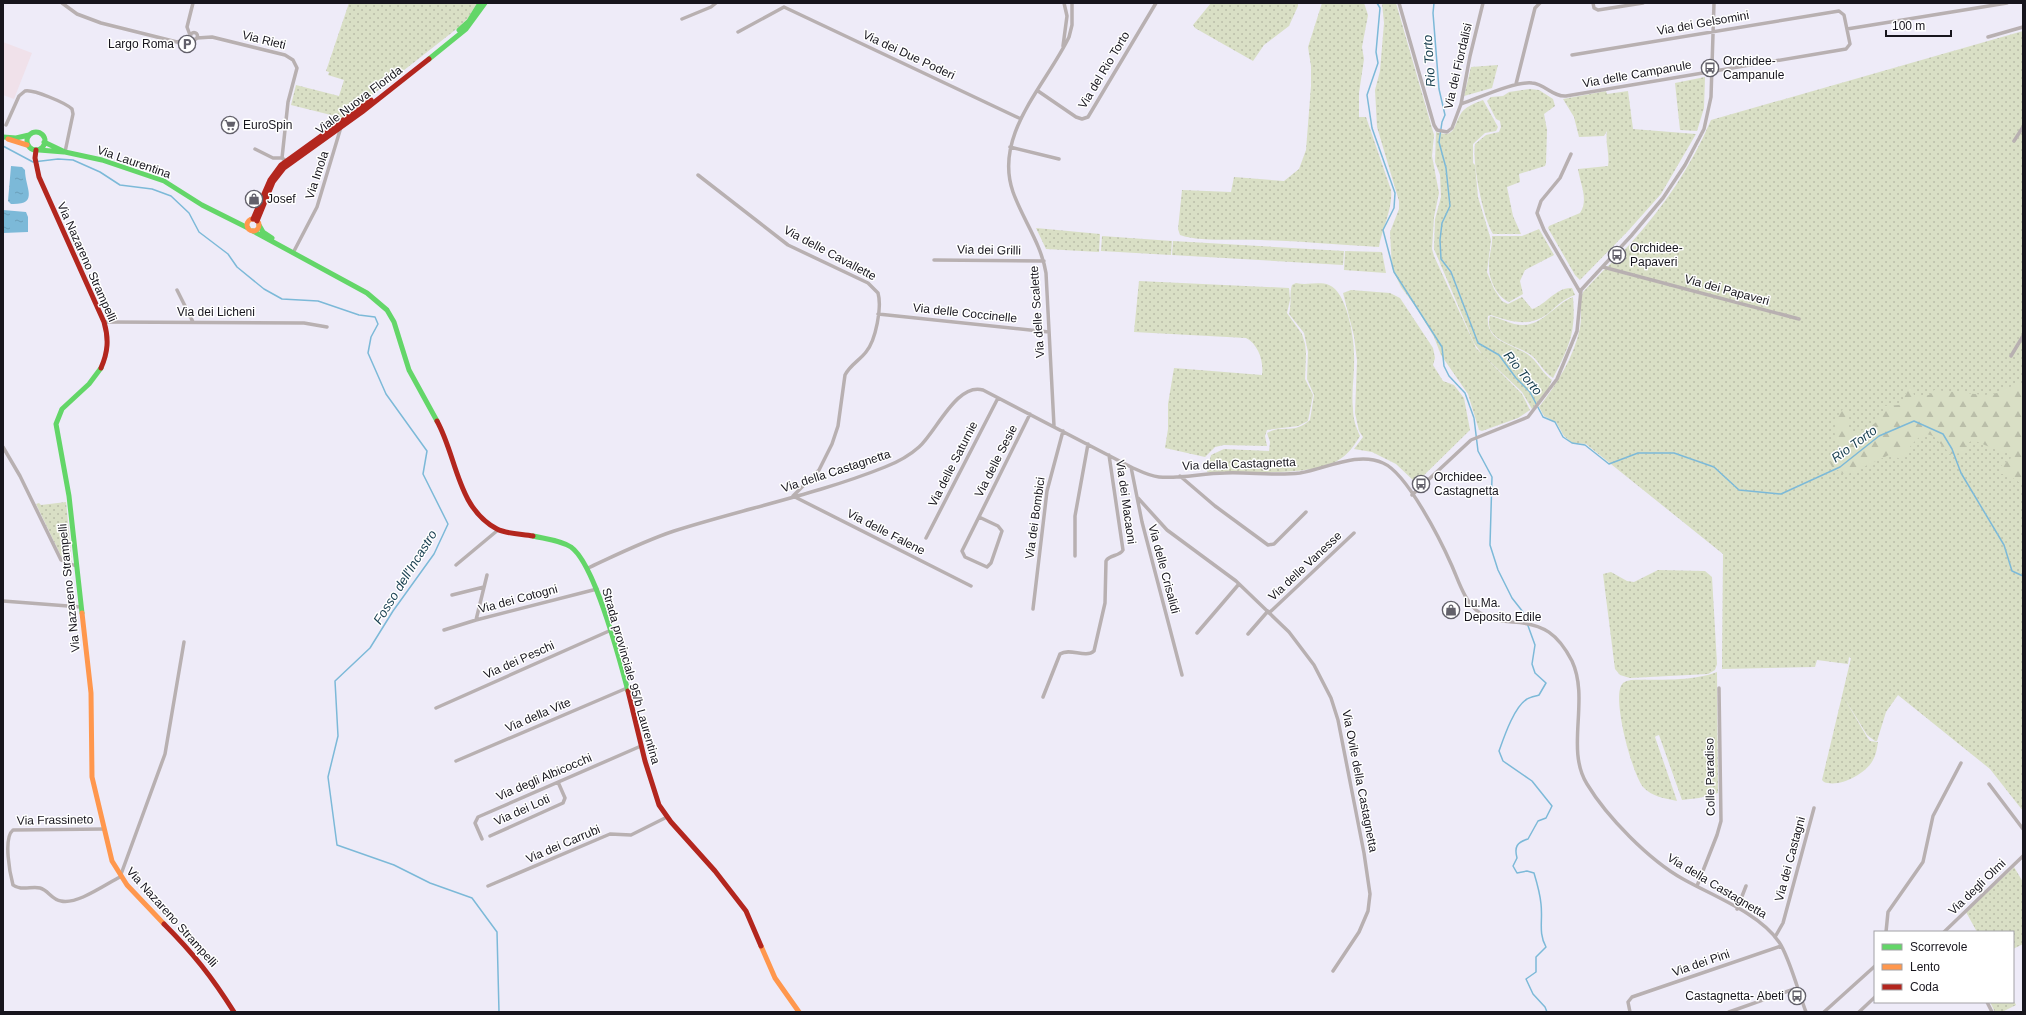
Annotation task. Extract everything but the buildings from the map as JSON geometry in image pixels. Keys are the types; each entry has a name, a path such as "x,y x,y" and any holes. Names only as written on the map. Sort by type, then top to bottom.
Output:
{"street":[{"path":"62,3 77,14 101,23 177,42 191,37 187,27 193,3"},
{"name":"Viale Nuova Florida","path":"255,221 270,180 284,159 341,125 463,26 480,3"},
{"name":"Viale Nuova Florida","path":"255,221 274,181 281,171 466,29 485,3"},
{"path":"682,19 711,7 716,3"},
{"path":"1063,49 1067,16 1064,3"},
{"name":"Via delle Scalette","path":"1054,426 1047,276 1044,261 1012,190 1009,170 1010,147 1021,119 1063,49 1071,28 1072,3"},
{"name":"Via del Rio Torto","path":"1038,91 1076,117 1082,119 1088,117 1156,3"},
{"name":"Via dei Fiordalisi","path":"1399,3 1434,125 1437,130 1446,132 1451,129 1461,104 1470,56 1483,3"},
{"path":"1516,84 1535,8 1540,3"},
{"path":"1593,3 1594,8 1598,10 1643,3"},
{"path":"1412,495 1469,441 1524,420 1536,409 1558,377 1575,338 1580,318 1580,292 1584,285 1603,267 1656,207 1688,159 1708,118 1711,97 1714,3"},
{"path":"1847,29 1990,4 2007,3"},
{"name":"Via dei Due Poderi","path":"738,32 784,7 1021,119"},
{"name":"Via dei Gelsomini","path":"1572,55 1840,11 1844,13 1847,29"},
{"path":"1988,37 2023,27"},
{"name":"Via delle Campanule","path":"1461,104 1516,84 1533,83 1543,86 1558,96 1563,96 1846,49 1850,45 1847,29"},
{"name":"Via Rieti","path":"191,37 195,33 196,38 212,37 287,55 295,61 297,68 287,106 284,159"},
{"path":"6,125 20,94 26,90 68,106 72,109 73,114 65,152"},
{"name":"Via Imola","path":"293,253 318,204 341,125"},
{"path":"2014,141 2023,127"},
{"path":"35,132 41,134 44,142 38,150 31,149 27,145 17,143 4,137 16,138 30,135 35,132"},
{"path":"27,145 27,140 30,135"},
{"name":"Via Laurentina","path":"44,142 65,152"},
{"path":"1010,147 1059,159"},
{"path":"254,149 275,158 284,159"},
{"name":"Via Laurentina","path":"38,150 65,152 102,160 164,181 202,204 285,248"},
{"name":"Via Nazareno Strampelli","path":"38,150 35,158 37,169 104,322 108,345 103,364 90,384 61,410 56,421 57,437 69,496 92,705 92,773 104,829 112,861 120,877 190,950 213,979 234,1012"},
{"path":"1571,154 1560,178 1541,200 1537,213 1544,230 1580,292"},
{"name":"Via delle Cavallette","path":"698,175 792,247 873,287 879,295 878,314 869,349 845,375 837,430 828,453 816,474 793,496"},
{"path":"235,221 255,221"},
{"path":"255,221 256,230 250,230 247,225 255,221"},
{"name":"Via Laurentina","path":"255,221 264,233 285,248 369,295 384,306 394,322"},
{"name":"Via dei Grilli","path":"934,260 1044,261"},
{"name":"Via dei Papaveri","path":"1603,267 1799,319"},
{"path":"177,290 193,322"},
{"name":"Via delle Coccinelle","path":"878,314 1049,332"},
{"name":"Via dei Licheni","path":"104,322 304,323 327,328"},
{"name":"Strada provinciale 95/b Laurentina","path":"394,322 407,365 446,437 469,503 480,518 498,530 559,541 574,550 588,568 627,688 641,746 656,798 667,817 744,907 775,978 800,1012"},
{"path":"2012,356 2023,336"},
{"name":"Via della Castagnetta","path":"588,568 636,545 669,533 869,472 902,459 922,444 954,402 965,392 979,389 1064,431 1131,467 1156,477 1227,473 1289,474 1314,470 1354,460 1372,459 1393,468 1412,495 1440,540 1472,607 1479,613 1490,618 1531,623 1547,630 1556,638 1568,654 1576,672 1579,696 1578,760 1581,773 1586,784 1599,801 1644,850 1671,872 1698,886 1762,924 1776,937 1781,946 1806,1012"},
{"name":"Via delle Saturnie","path":"926,538 998,398"},
{"name":"Via delle Sesie","path":"979,517 1002,529 991,563 987,567 965,557 962,553 979,517 1030,414"},
{"name":"Via dei Bombici","path":"1033,610 1046,496 1064,431"},
{"path":"1075,556 1075,516 1088,444"},
{"path":"3,447 17,470 61,560 76,566"},
{"name":"Via dei Macaoni","path":"1043,697 1060,654 1066,652 1090,654 1094,651 1105,603 1106,561 1110,557 1120,554 1123,550 1108,455"},
{"name":"Via delle Crisalidi","path":"1131,467 1143,529 1182,675"},
{"path":"1180,476 1215,506 1268,545 1274,544 1306,512"},
{"name":"Via delle Falene","path":"793,496 971,586"},
{"name":"Via Ovile della Castagnetta","path":"1138,498 1169,532 1239,584 1269,612 1302,649 1318,672 1333,701 1338,717 1370,891 1368,911 1355,940 1333,971"},
{"path":"456,565 498,530"},
{"name":"Via delle Vanesse","path":"1248,634 1269,612 1354,533"},
{"path":"476,620 487,575"},
{"path":"1197,633 1239,584"},
{"path":"452,595 484,587"},
{"name":"Via dei Cotogni","path":"444,630 476,620 596,589"},
{"path":"3,601 81,607"},
{"name":"Via dei Peschi","path":"436,708 609,631"},
{"path":"120,877 165,754 184,642"},
{"name":"Via della Vite","path":"456,761 627,688"},
{"name":"Colle Paradiso","path":"1698,886 1721,822 1719,688"},
{"name":"Via degli Albicocchi","path":"482,839 475,823 478,817 641,746"},
{"path":"1886,931 1888,912 1923,862 1933,816 1961,763"},
{"name":"Via dei Loti","path":"490,836 563,803 565,798 558,782"},
{"path":"1989,784 2023,829"},
{"name":"Via dei Castagni","path":"1776,937 1783,923 1814,808"},
{"name":"Via dei Carrubi","path":"488,886 610,834 629,835 667,817"},
{"name":"Via Frassineto","path":"104,829 13,830 9,834 8,849 13,884 16,888 43,889 56,900 66,902 83,896 120,877"},
{"name":"Via degli Olmi","path":"1945,931 2023,856"},
{"path":"1737,909 1746,886"},
{"name":"Via dei Pini","path":"1630,1012 1628,1000 1634,997 1781,946"},
{"path":"1824,1012 1874,967"},
{"path":"1729,1012 1797,988"},
{"path":"1859,1012 1874,998"},
{"path":"1988,1003 1992,1012"}],"shaded area":[{"path":"3,42 32,53 14,99 3,95"}],"green space":[{"path":"349,3 477,3 468,18 459,27 343,118 291,105 296,85 339,96 344,80 328,75 329,72 326,71"},
{"path":"1211,3 1298,3 1298,6 1289,26 1264,45 1253,61 1195,28 1193,25"},
{"path":"1322,3 1364,3 1368,15 1362,47 1364,59 1359,93 1359,117 1366,117 1391,190 1389,211 1379,247 1275,241 1197,239 1180,235 1178,229 1182,190 1231,192 1234,177 1284,181 1299,169 1306,150 1311,86 1311,66 1308,47"},
{"path":"1382,3 1396,3 1434,135 1432,156 1439,193 1434,217 1432,249 1434,256 1476,348 1522,394 1530,410 1518,418 1482,431 1479,430 1468,394 1441,355 1434,337 1416,307 1401,287 1392,268 1390,232 1399,209 1399,201 1377,127 1375,90 1380,71 1384,23"},
{"path":"2023,31 2023,811 1990,769 1898,695 1886,712 1877,741 1867,735 1843,696 1870,741 1878,742 1874,758 1870,765 1858,775 1837,783 1824,782 1822,780 1851,658 1849,657 1848,664 1817,660 1815,667 1722,669 1723,554 1586,444 1572,443 1564,436 1556,422 1544,416 1539,407 1558,380 1574,349 1580,328 1581,300 1583,292 1630,244 1654,215 1686,170 1711,120"},
{"path":"1498,65 1492,88 1464,96 1471,67"},
{"path":"1705,77 1704,108 1697,131 1680,130 1675,83"},
{"path":"1530,89 1539,90 1553,99 1555,106 1544,114 1547,130 1546,163 1545,166 1519,174 1520,182 1507,187 1513,216 1521,234 1493,234 1482,204 1479,190 1475,164 1475,144 1486,135 1499,132 1501,127 1500,121 1496,119 1487,101 1491,97 1503,96 1509,92"},
{"path":"1606,91 1607,94 1628,91 1633,129 1696,134 1661,194 1628,231 1580,280 1575,275 1548,228 1549,226 1580,213 1583,208 1584,197 1578,169 1608,166 1607,131 1604,136 1579,137 1574,117 1563,99"},
{"path":"1483,100 1498,127 1496,131 1485,133 1473,144 1473,163 1475,165 1478,197 1491,240 1487,272 1494,289 1502,301 1508,304 1522,297 1532,309 1566,288 1572,288 1575,295 1558,304 1543,317 1529,322 1506,320 1491,315 1488,316 1488,325 1496,338 1531,357 1552,380 1548,389 1532,409 1522,392 1482,354 1474,343 1434,249 1435,219 1441,197 1440,175 1435,162 1436,132 1442,134 1450,133 1464,110"},
{"path":"1036,228 1100,234 1099,252 1046,249"},
{"path":"1539,229 1554,255 1525,270 1520,281 1523,294 1509,302 1497,292 1490,277 1489,263 1492,236 1522,236"},
{"path":"1102,236 1172,241 1171,255 1101,251"},
{"path":"1173,241 1344,251 1343,265 1172,255"},
{"path":"1345,251 1382,252 1386,273 1344,270"},
{"path":"1139,281 1289,288 1290,300 1287,313 1302,334 1306,353 1305,379 1313,395 1308,421 1298,426 1267,430 1265,436 1267,446 1224,445 1215,447 1205,457 1165,448 1168,429 1168,404 1174,368 1262,375 1262,364 1254,344 1246,338 1134,332"},
{"path":"1296,283 1321,283 1329,285 1335,289 1345,305 1354,346 1352,395 1354,416 1360,436 1348,453 1337,461 1325,466 1310,469 1274,472 1207,472 1211,455 1224,449 1269,451 1270,442 1267,433 1272,430 1298,427 1310,420 1314,395 1307,379 1308,352 1304,333 1289,314 1291,288 1292,285"},
{"path":"1351,290 1390,293 1400,298 1433,348 1435,358 1433,365 1443,381 1454,385 1464,398 1470,430 1416,483 1396,464 1372,452 1354,449 1363,437 1359,431 1355,413 1357,361 1354,336 1343,293"},
{"path":"1573,297 1574,310 1570,339 1553,378 1531,355 1496,337 1491,331 1489,324 1490,316 1514,324 1530,324 1537,322 1560,304"},
{"path":"2016,384 2023,385 2023,485 2007,474 2000,474 2001,466 2011,458 2007,452 1999,451 1973,440 1968,443 1963,453 1949,454 1933,436 1923,435 1913,443 1901,459 1889,455 1846,475 1832,467 1830,463 1833,460 1838,461 1844,457 1845,453 1835,438 1835,424 1838,416 1844,408 1849,411 1848,425 1851,431 1857,433 1875,423 1881,416 1885,406 1899,405 1908,388 1912,387 1914,395 1930,395 1934,390 1985,395 1997,393"},
{"path":"66,502 72,562 61,556 36,504 39,503 41,505"},
{"path":"1658,570 1705,571 1712,577 1717,664 1715,670 1708,674 1630,678 1620,675 1615,669 1603,574 1611,572 1627,581 1634,582"},
{"path":"1717,672 1718,793 1699,798 1682,800 1659,735 1655,737 1677,801 1659,797 1650,793 1643,787 1629,753 1620,707 1619,694 1621,686 1625,682 1631,680 1685,679"},
{"path":"2014,867 2023,882 2023,944 2014,948 2014,931 1976,931 1966,912"},
{"path":"2014,1001 2016,1005 2002,1012 1995,1012 1990,1003 2014,1003"}],"water":[{"path":"11,166 22,167 25,170 29,194 25,202 20,204 11,204 8,201"},
{"path":"3,210 26,212 28,217 28,232 3,233"}],"waterway":[{"path":"1377,3 1380,8 1376,52 1378,63 1367,95 1372,128 1395,193 1394,208 1383,230 1394,272 1442,347 1444,366 1449,376 1465,393 1474,418 1478,451 1492,477 1490,545 1498,570 1512,598 1523,612 1535,645 1532,664 1535,673 1546,683 1539,695 1531,697 1522,703 1510,723 1499,751 1503,761 1532,781 1552,806 1546,818 1538,821 1528,839 1519,843 1517,846 1517,858 1513,866 1517,873 1527,871 1534,873 1541,900 1541,931 1546,947 1536,957 1536,972 1526,979 1533,994 1545,1007 1547,1012"},
{"name":"Rio Torto","path":"1434,3 1433,13 1439,89 1445,115 1442,122 1439,142 1446,168 1450,206 1442,223 1440,240 1441,259 1451,272 1478,343 1499,355 1516,378 1530,392 1543,417 1555,422 1563,437 1572,443 1585,445 1609,464 1638,453 1674,453 1714,467 1739,490 1781,494 1840,467 1879,436 1914,421 1943,434 1952,449 1961,473 2004,545 2012,571 2023,576"},
{"name":"Fosso dell'Incastro","path":"3,146 33,162 58,159 73,160 100,172 120,185 152,189 171,196 189,213 199,232 228,254 237,267 264,289 282,299 318,301 359,315 375,317 378,324 371,337 368,353 386,394 427,451 423,474 448,524 434,554 393,611 370,648 335,681 338,736 328,777 337,845 394,865 430,883 472,898 497,932 499,1012"}],"traffic: fast":[{"path":"459,30 469,21 480,3"},
{"path":"429,59 466,29 485,3"},
{"path":"36,132 42,135 45,141 42,147 36,150 30,147 27,141 30,135 36,132"},
{"path":"3,137 16,138 29,135"},
{"path":"44,142 65,152 102,160 164,181 202,205 248,228"},
{"path":"39,150 64,152"},
{"path":"259,225 263,232 272,238"},
{"path":"253,231 367,293 387,310 394,322 409,370 437,421"},
{"path":"82,613 69,496 56,424 62,409 89,384 101,368"},
{"path":"533,536 553,540 567,545 571,547 580,557 589,572 606,614 628,691"}],"traffic: slow":[{"path":"8,139 27,145"},
{"path":"251,219 255,219 259,225 255,231 251,231 247,227 247,223 251,219"},
{"path":"82,613 91,693 92,777 112,861 127,885 164,924"},
{"path":"761,946 775,978 799,1012"}],"traffic: jam":[{"path":"257,221 273,182 284,168 362,112 429,59"},
{"path":"253,219 270,180 281,165 371,100"},
{"path":"36,150 35,158 39,177 104,322 107,334 107,345 101,368"},
{"path":"437,421 444,435 466,495 484,520 501,531 533,536"},
{"path":"628,691 645,761 659,805 671,822 715,871 746,911 761,946"},
{"path":"164,924 202,966 234,1012"}],"place":[{"name":"Largo Roma","path":"187,44"},
{"name":"Orchidee- Campanule","path":"1710,68"},
{"name":"EuroSpin","path":"230,125"},
{"name":"Josef","path":"254,199"},
{"name":"Orchidee- Papaveri","path":"1617,255"},
{"name":"Orchidee- Castagnetta","path":"1421,484"},
{"name":"Lu.Ma. Deposito Edile","path":"1451,610"},
{"name":"Castagnetta- Abeti","path":"1797,996"}]}
